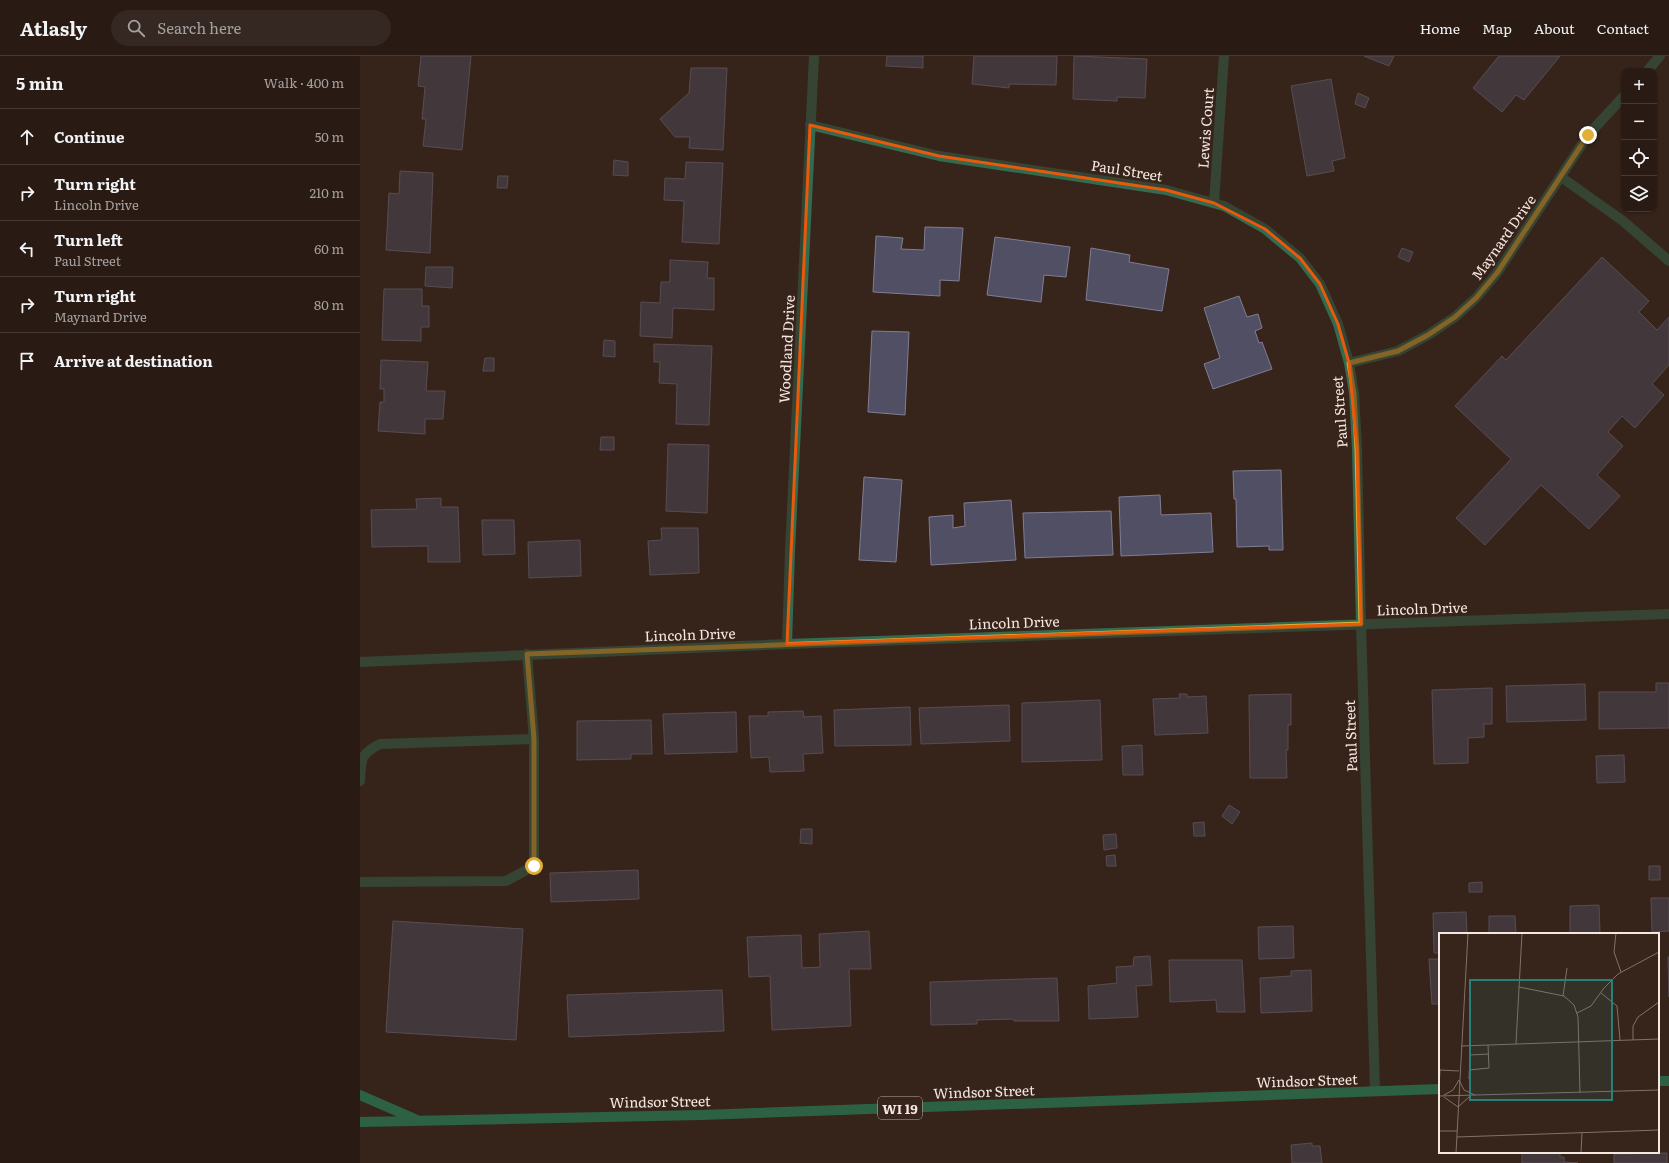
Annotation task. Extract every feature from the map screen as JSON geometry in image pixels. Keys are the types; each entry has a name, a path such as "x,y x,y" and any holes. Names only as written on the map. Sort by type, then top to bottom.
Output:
{"main road":[{"path":"1659,1082 1669,1081"},
{"name":"Windsor Street","path":"360,1122 709,1114 1439,1089"},
{"path":"360,1095 419,1121"}],"street":[{"name":"Woodland Drive","path":"787,644 790,551 814,56"},
{"name":"Lewis Court","path":"1214,203 1224,56"},
{"path":"1650,68 1660,56"},
{"name":"Maynard Drive","path":"1349,363 1398,351 1428,335 1455,317 1476,298 1497,273 1588,135 1621,99"},
{"name":"Paul Street","path":"810,125 939,156 1166,190 1224,206 1265,229 1300,258 1320,284 1338,324 1349,363 1354,394 1357,449 1375,1091"},
{"path":"1561,177 1623,221 1669,261"},
{"name":"Lincoln Drive","path":"360,662 787,644 1669,614"},
{"path":"360,882 506,881 534,866 534,739 527,654"},
{"path":"360,781 361,761 368,750 380,744 534,739"}],"highlighted area":[{"path":"810,125 939,156 1166,190 1214,203 1265,229 1300,258 1320,284 1338,324 1349,363 1357,449 1361,624 787,644"}],"building":[{"path":"421,56 471,56 462,150 423,146 426,119 422,119 425,87 418,86"},
{"path":"887,56 923,56 923,68 886,66"},
{"path":"974,56 1057,56 1056,85 1009,84 1009,88 972,84"},
{"path":"1074,56 1147,59 1145,98 1117,97 1117,101 1073,99"},
{"path":"1364,56 1394,56 1389,66"},
{"path":"1499,56 1560,56 1524,100 1516,95 1502,112 1473,88"},
{"path":"691,68 727,68 723,150 689,148 690,137 675,137 660,119 689,93"},
{"path":"1331,79 1345,158 1332,161 1334,171 1307,176 1291,86"},
{"path":"1358,93 1369,98 1365,108 1355,104"},
{"path":"614,160 628,162 628,176 613,175"},
{"path":"686,162 723,163 719,244 682,242 684,201 664,200 665,178 685,179"},
{"path":"400,171 433,173 430,253 386,250 389,193 399,194"},
{"path":"498,176 508,176 507,188 497,188"},
{"path":"925,227 963,228 959,281 940,280 940,296 873,292 876,236 903,238 901,249 924,250"},
{"path":"995,237 1070,247 1066,277 1044,275 1041,302 987,295"},
{"path":"1091,248 1130,255 1129,262 1169,269 1162,311 1086,300"},
{"path":"1402,248 1413,252 1409,262 1398,257"},
{"path":"1602,257 1649,301 1639,312 1657,330 1669,317 1669,365 1652,384 1664,395 1635,428 1622,416 1608,432 1623,446 1597,475 1620,496 1589,529 1541,485 1485,545 1456,518 1511,459 1455,406 1502,356 1506,360"},
{"path":"670,260 708,262 707,278 714,278 714,310 673,308 672,338 640,336 641,302 660,303 661,282 670,282"},
{"path":"426,267 453,267 452,288 425,286"},
{"path":"384,289 422,289 422,306 429,306 429,327 421,327 421,341 382,340"},
{"path":"1239,296 1247,317 1258,314 1262,328 1255,331 1259,343 1262,342 1272,369 1213,389 1204,364 1220,358 1204,308"},
{"path":"872,331 909,332 905,415 868,412"},
{"path":"604,340 615,341 615,357 603,356"},
{"path":"654,344 712,346 709,425 676,424 677,384 659,383 660,362 654,362"},
{"path":"485,358 494,358 494,371 483,371"},
{"path":"381,360 428,362 426,391 445,391 443,419 425,419 425,434 378,431 380,402 384,402 384,389 380,389"},
{"path":"601,437 614,437 614,450 600,450"},
{"path":"668,444 709,445 707,513 666,511"},
{"path":"1281,470 1283,550 1269,550 1269,546 1237,547 1236,499 1234,499 1233,471"},
{"path":"864,477 902,480 896,562 859,560"},
{"path":"1160,495 1161,515 1211,513 1213,552 1121,556 1119,497"},
{"path":"441,498 441,507 458,507 460,562 428,562 428,546 372,547 371,510 417,509 416,499"},
{"path":"1011,500 1016,560 931,565 929,517 953,515 953,528 965,526 964,503"},
{"path":"1111,511 1113,555 1025,558 1023,513"},
{"path":"482,520 514,520 515,554 483,555"},
{"path":"661,528 698,528 699,573 650,575 648,541 662,540"},
{"path":"580,540 581,576 529,578 528,542"},
{"path":"1656,683 1669,683 1669,728 1599,729 1599,692 1656,692"},
{"path":"1585,684 1586,720 1507,722 1506,686"},
{"path":"1492,688 1492,724 1484,724 1484,737 1468,738 1468,763 1434,764 1432,690"},
{"path":"1179,694 1187,694 1187,697 1206,696 1208,733 1155,735 1153,699 1180,698"},
{"path":"1291,694 1291,725 1288,725 1288,750 1286,750 1287,778 1250,778 1249,695"},
{"path":"1100,700 1102,760 1022,762 1022,703"},
{"path":"1009,705 1010,741 921,744 919,708"},
{"path":"910,707 911,745 835,746 834,710"},
{"path":"803,711 804,717 821,716 823,753 803,754 804,771 770,772 769,757 751,758 749,716 768,716 768,712"},
{"path":"736,712 737,752 665,754 663,714"},
{"path":"651,720 652,754 631,754 631,759 577,760 577,721"},
{"path":"1142,745 1143,775 1123,775 1122,746"},
{"path":"1624,755 1625,782 1597,783 1596,756"},
{"path":"1229,805 1240,812 1232,824 1222,816"},
{"path":"1204,822 1205,836 1194,836 1193,823"},
{"path":"801,829 812,829 812,844 800,843"},
{"path":"1116,834 1117,848 1104,850 1103,835"},
{"path":"1115,855 1116,866 1107,866 1106,856"},
{"path":"1649,866 1660,866 1660,880 1649,880"},
{"path":"638,870 639,899 551,902 550,873"},
{"path":"1482,882 1482,892 1469,892 1469,883"},
{"path":"1651,898 1669,898 1669,931 1652,932"},
{"path":"1599,905 1600,933 1570,933 1570,906"},
{"path":"1466,912 1467,933 1439,933 1439,953 1434,953 1433,913"},
{"path":"1489,916 1515,916 1516,933 1489,933"},
{"path":"393,921 523,929 516,1040 386,1032"},
{"path":"1293,926 1294,958 1259,959 1258,927"},
{"path":"869,931 871,969 849,969 851,1026 772,1030 770,976 749,977 747,937 801,935 802,968 820,967 819,934"},
{"path":"1150,956 1152,985 1136,986 1138,1017 1089,1019 1088,986 1117,983 1116,967 1133,966 1134,957"},
{"path":"1668,957 1669,957 1669,997"},
{"path":"1429,959 1439,959 1439,1004 1432,1004"},
{"path":"1169,960 1242,960 1245,1012 1217,1012 1216,1000 1170,1002"},
{"path":"1311,970 1312,1011 1261,1013 1260,978 1291,976 1291,971"},
{"path":"1057,978 1059,1021 1014,1021 1014,1019 977,1020 977,1024 931,1025 930,982"},
{"path":"722,990 724,1031 569,1037 567,995"},
{"path":"1312,1143 1312,1146 1320,1146 1322,1163 1292,1163 1291,1145"},
{"path":"1522,1153 1560,1153 1560,1157 1564,1157 1564,1162 1578,1163 1522,1163"},
{"path":"1667,1153 1667,1163 1614,1163 1614,1154"}],"route":[{"path":"534,866 534,739 527,654 1361,624 1357,449 1354,394 1349,363 1398,351 1428,335 1455,317 1476,298 1497,273 1588,135"}]}
